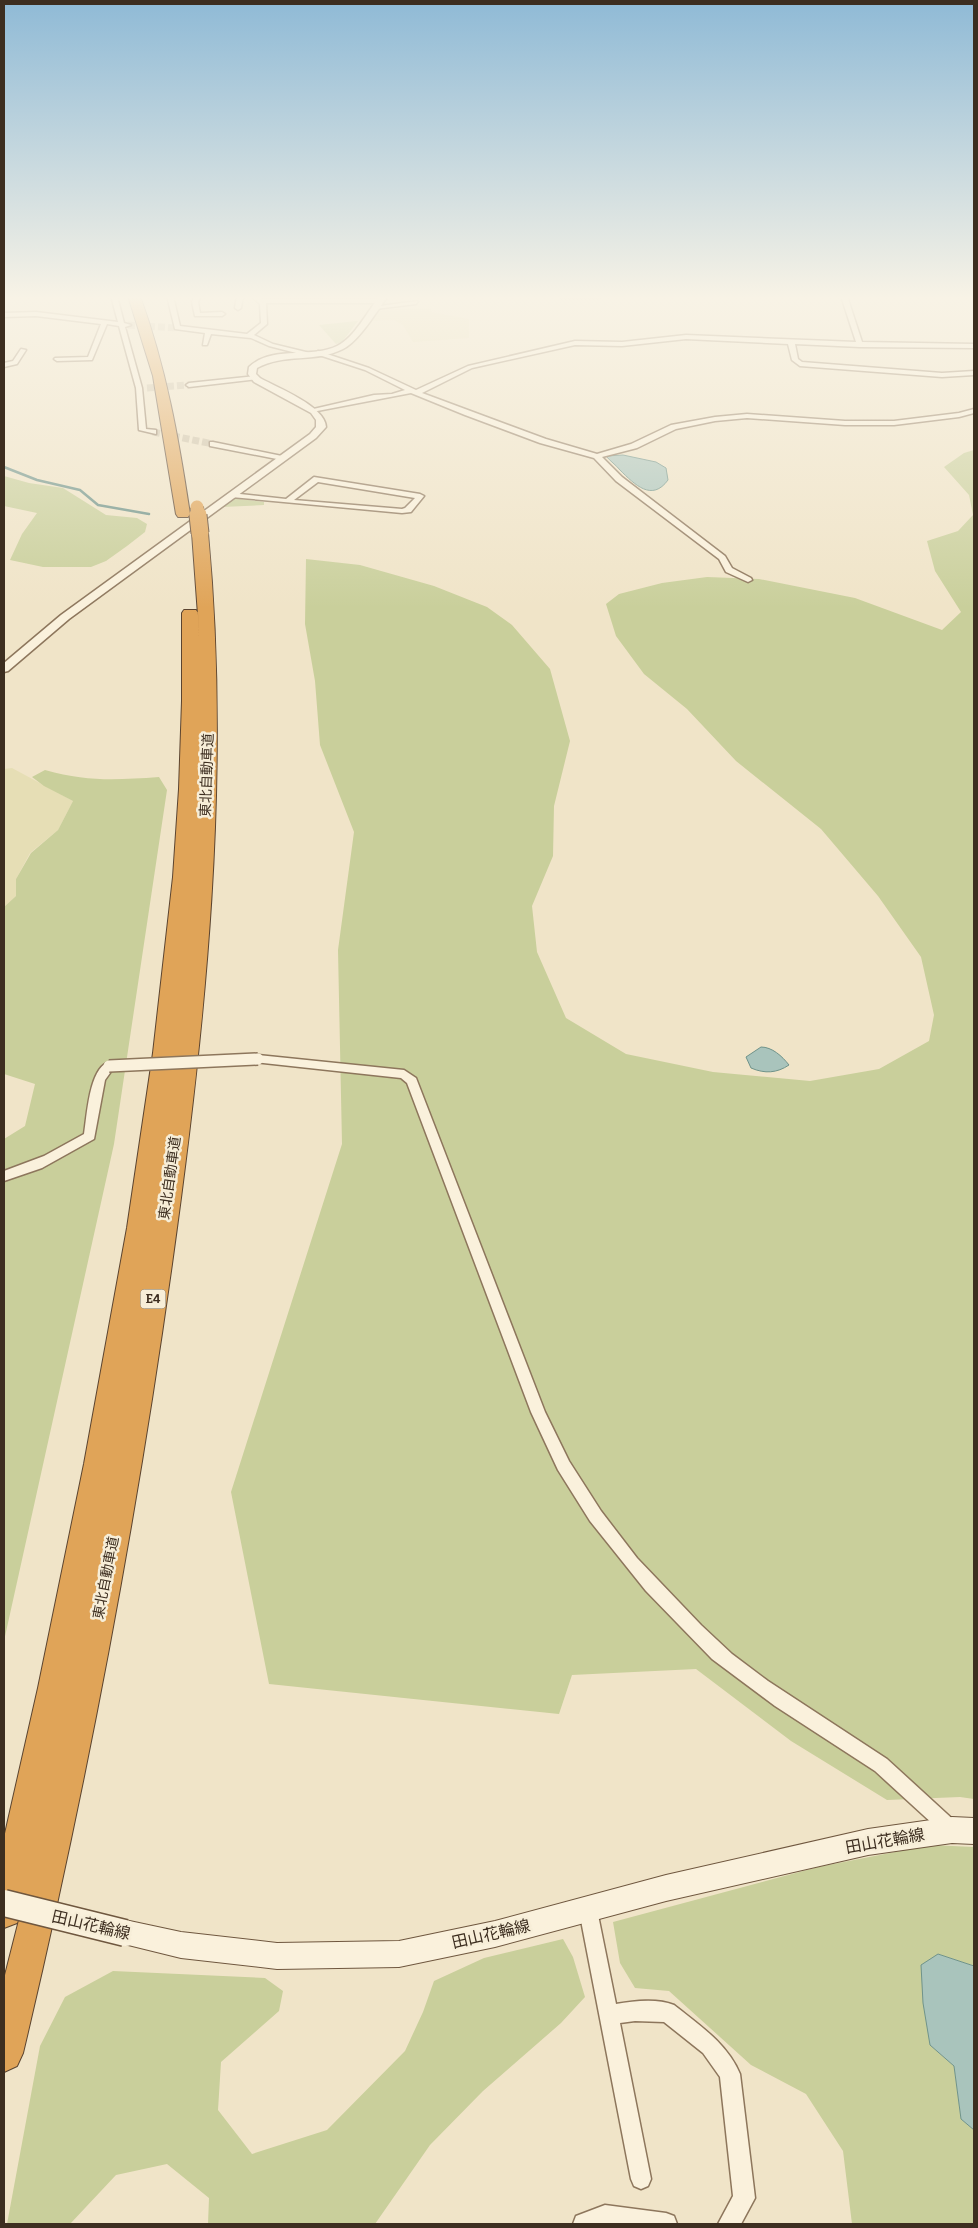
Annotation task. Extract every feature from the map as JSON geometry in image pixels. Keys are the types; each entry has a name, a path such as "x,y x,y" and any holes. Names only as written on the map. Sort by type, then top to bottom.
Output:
{"highway":[{"name":"東北自動車道","path":"4,1910 32,1796 86,1530 136,1247 159,1092 178,917 190,747 193,536 192,506 164,400"},
{"name":"東北自動車道","path":"4,2053 64,1798 114,1541 141,1378 181,1102 199,916 208,746 208,660 193,536"}],"main road":[{"name":"田山花輪線","path":"4,1903 181,1945 277,1956 399,1954 495,1934 666,1888 868,1842 963,1830"}],"street":[{"path":"140,400 144,430 153,432"},
{"path":"4,669 64,617 118,580 313,436 320,427 322,420 312,410 294,400"},
{"path":"312,410 360,400"},
{"path":"434,400 543,441 597,456 634,446 674,426 715,419 747,416 827,422 894,423 959,415 974,411"},
{"path":"213,444 282,458"},
{"path":"597,456 619,479 722,558 729,570 748,580"},
{"path":"231,495 288,502 402,511 408,510 420,496 317,479 288,502"},
{"path":"4,1176 27,1170 45,1162 90,1136 99,1079 109,1066 258,1059 404,1074 412,1081 551,1444 579,1494 616,1545 694,1631 734,1666 809,1719 870,1756 963,1830"},
{"path":"588,1910 641,2179"},
{"path":"609,2015 635,2011 667,2012 710,2046 730,2074 744,2198 729,2224"},
{"path":"584,2224 605,2216 630,2222 666,2224"}],"shaded area":[{"path":"12,768 73,801 58,830 30,853 16,879 16,896 4,907 4,769"}],"green space":[{"path":"974,450 974,1799 960,1797 887,1800 791,1741 696,1669 572,1675 559,1714 269,1684 231,1492 342,1144 338,950 354,832 320,745 315,681 305,624 306,559 360,565 434,586 487,607 512,625 550,669 570,741 554,806 553,856 532,906 537,952 566,1018 626,1054 713,1072 810,1081 879,1069 929,1041 934,1015 921,957 878,896 821,829 736,761 687,709 644,674 616,636 606,604 619,594 662,583 707,577 759,579 855,598 942,630 961,612 935,571 927,541 958,531 973,515 969,495 944,467 964,453"},
{"path":"4,476 29,483 63,488 106,515 137,518 147,524 145,532 106,561 91,567 43,567 10,560 22,534 37,513 4,506"},
{"path":"232,498 264,502 264,505 222,507"},
{"path":"45,770 75,777 102,779 159,777 167,790 114,1144 4,1641 4,1139 25,1126 35,1084 4,1074 4,907 16,896 16,879 31,853 58,830 73,801 44,786 32,777"},
{"path":"931,1845 974,1847 974,1966 938,1954 930,2045 954,2066 961,2119 974,2130 974,2224 852,2224 843,2151 806,2094 751,2065 669,1991 635,1988 620,1963 613,1922 818,1867"},
{"path":"563,1939 573,1957 585,1997 561,2023 483,2091 430,2145 375,2224 208,2224 209,2198 167,2164 116,2175 70,2224 7,2224 40,2046 65,1997 113,1971 265,1978 283,1991 279,2011 221,2062 218,2110 252,2154 327,2130 405,2051 423,2012 434,1981 484,1958"}],"water":[{"path":"623,455 656,462 666,468 668,480 662,487 656,490 644,489 638,486 606,456"},
{"path":"761,1047 776,1053 789,1065 771,1072 751,1068 746,1057"},
{"path":"938,1954 974,1966 974,2130 961,2119 954,2066 930,2045 923,2003 921,1965"}],"waterway":[{"path":"4,467 37,480 80,490 98,505 149,514"}],"tunnel":[{"path":"153,432 213,444"}]}
